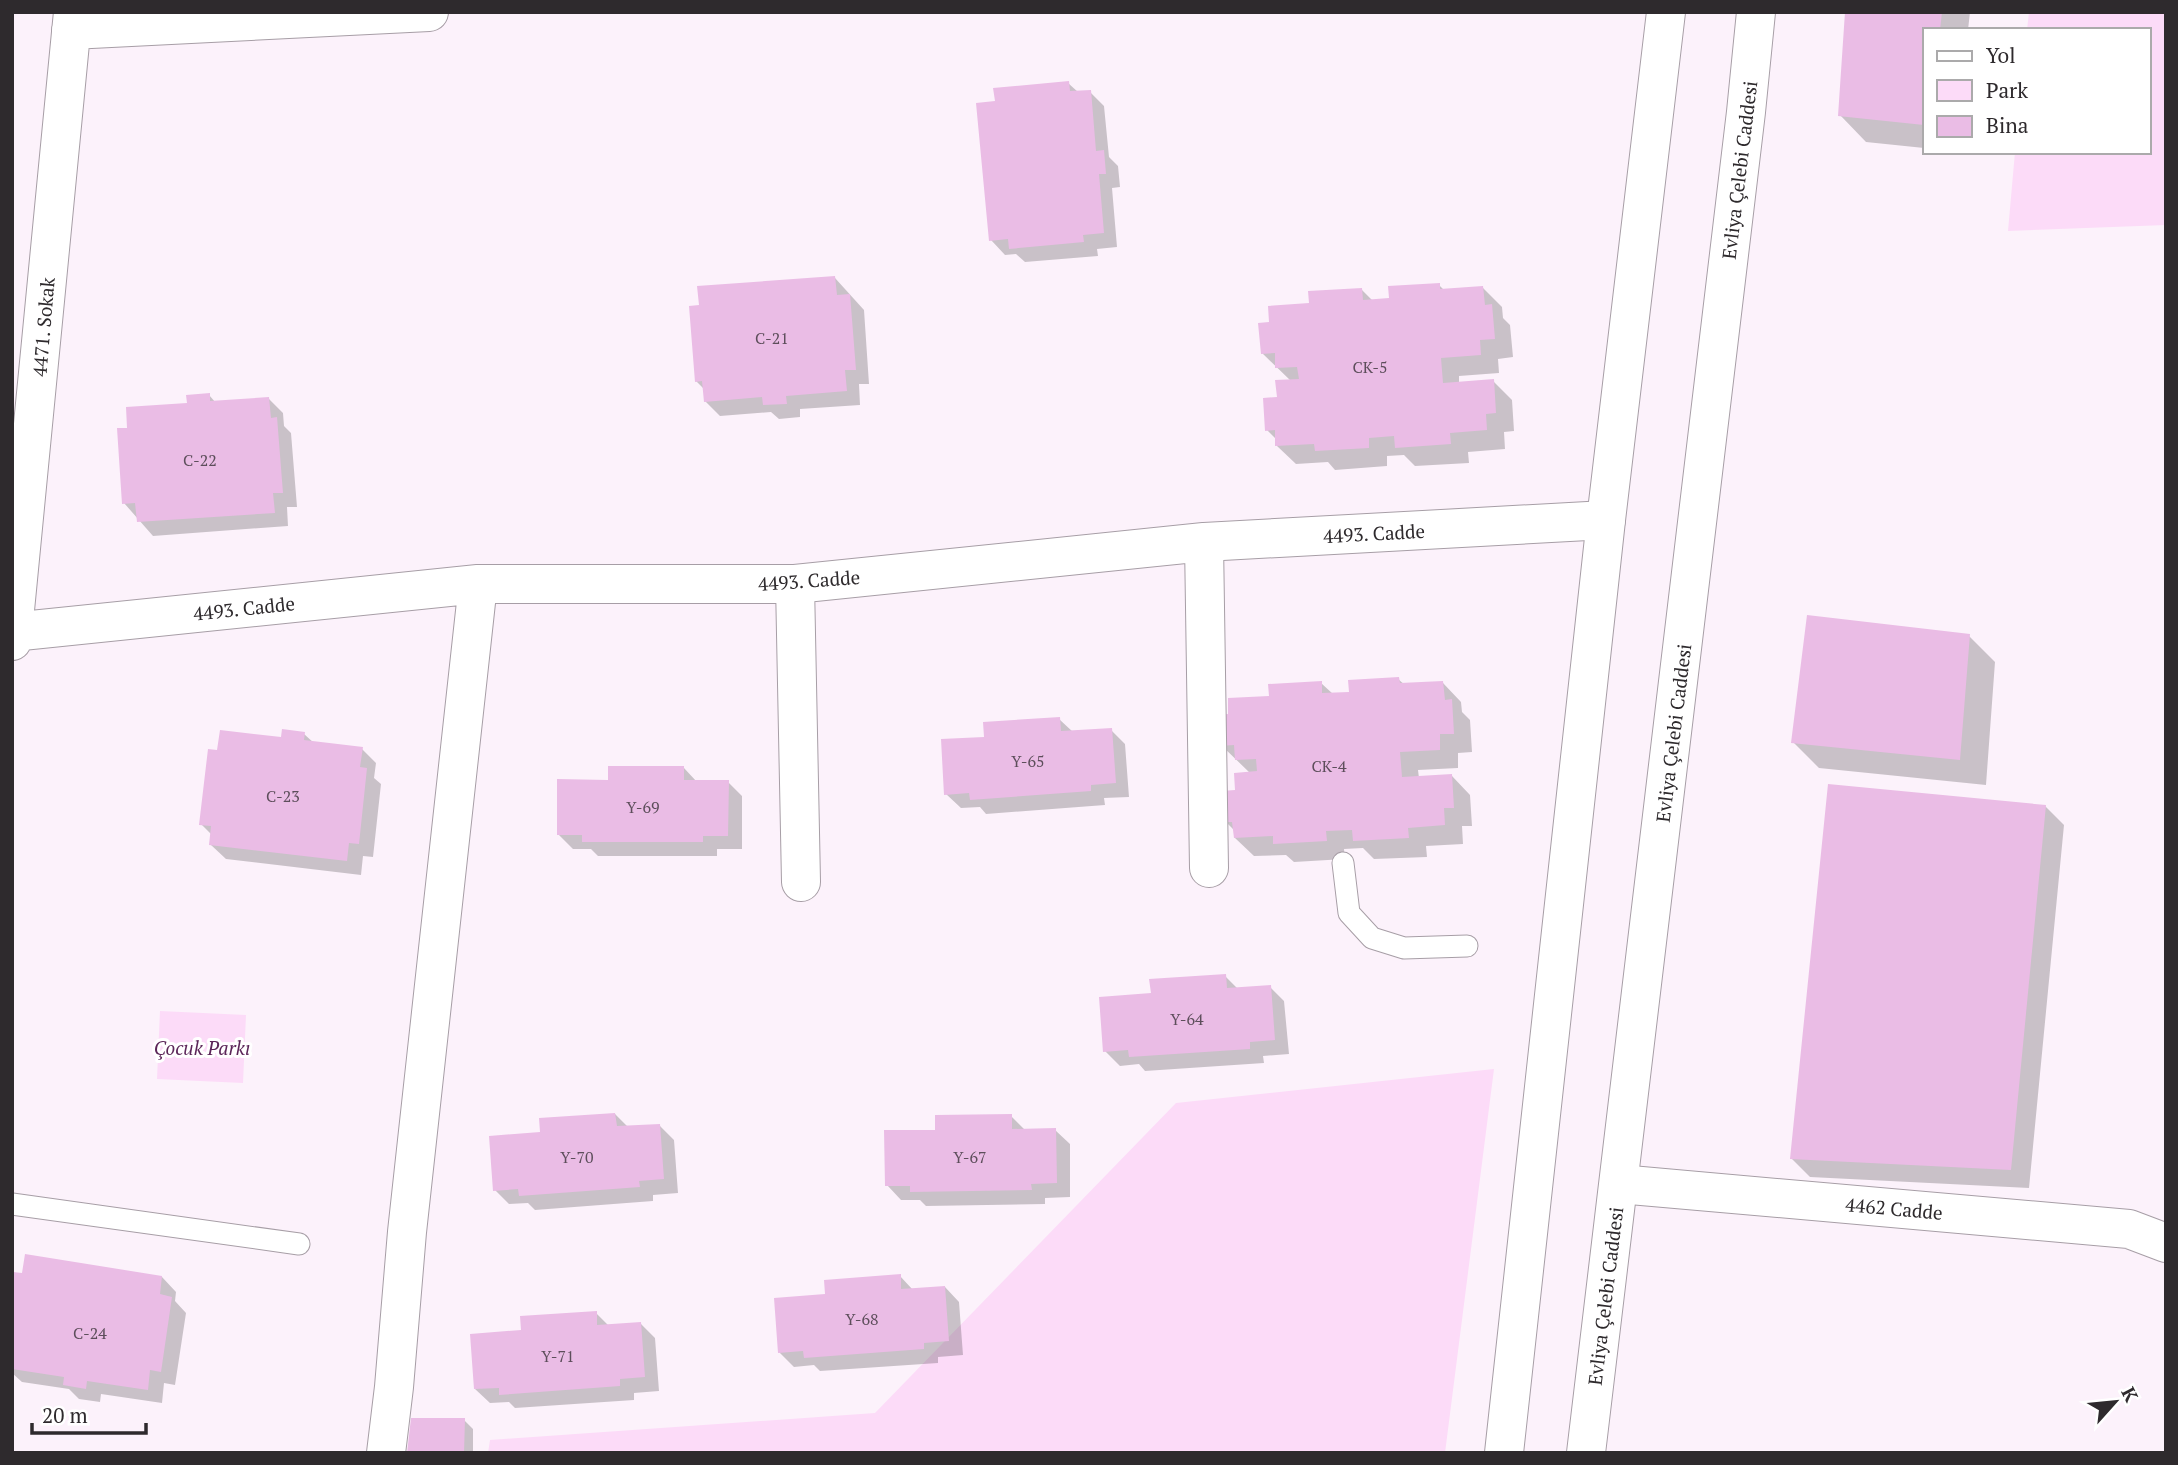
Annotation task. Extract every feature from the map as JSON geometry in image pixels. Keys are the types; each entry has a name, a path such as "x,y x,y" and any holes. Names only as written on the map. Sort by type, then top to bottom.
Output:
{"street":[{"path":"72,21 429,12"},
{"path":"1504,1453 1606,520 1666,12"},
{"name":"Evliya Çelebi Caddesi","path":"1586,1453 1756,12"},
{"name":"4471. Sokak","path":"13,635 72,21"},
{"name":"4493. Cadde","path":"13,635 478,583 795,584 1204,542 1606,520"},
{"path":"1204,542 1209,868"},
{"path":"386,1453 410,1206 478,583"},
{"path":"795,584 801,882"},
{"name":"4462 Cadde","path":"1619,1184 2129,1229 2166,1243"}],"lane":[{"path":"1343,863 1349,913 1372,938 1404,948 1467,946"},
{"path":"12,1204 299,1244"}],"green space":[{"path":"2029,12 2166,12 2166,225 2008,231 2015,154 2150,154 2150,28 2027,28"},
{"name":"Çocuk Parkı","path":"160,1011 246,1015 243,1083 157,1079"},
{"path":"1494,1069 1445,1453 488,1453 490,1440 875,1413 1176,1103"}],"building":[{"path":"1845,12 1942,12 1940,28 1923,28 1923,125 1838,116"},
{"path":"1069,81 1070,91 1091,90 1096,151 1104,150 1106,174 1099,174 1104,233 1083,235 1084,242 1009,249 1008,239 989,241 976,103 995,101 993,88"},
{"path":"835,276 837,295 850,294 856,370 845,370 847,391 786,396 787,404 763,405 762,397 704,402 702,381 695,382 689,306 699,305 697,286"},
{"path":"1440,283 1440,289 1483,286 1485,305 1492,304 1495,339 1480,340 1481,355 1441,358 1443,383 1494,379 1496,413 1486,414 1487,430 1450,433 1451,444 1395,448 1394,436 1369,438 1369,448 1315,451 1314,444 1275,446 1275,430 1265,431 1263,398 1277,397 1275,380 1299,379 1297,367 1275,368 1275,353 1261,354 1258,323 1269,322 1268,306 1309,303 1308,291 1362,288 1363,300 1389,298 1388,286"},
{"path":"210,393 210,401 269,397 271,418 277,417 283,493 273,493 275,513 137,522 135,503 122,504 117,428 127,428 126,407 187,403 186,395"},
{"path":"1807,615 1970,634 1960,760 1791,743"},
{"path":"1399,677 1400,683 1443,681 1445,700 1452,699 1454,734 1440,734 1440,750 1400,752 1402,777 1452,774 1454,808 1444,808 1445,825 1408,828 1409,838 1353,841 1352,830 1326,831 1327,841 1273,844 1273,836 1234,838 1232,822 1223,822 1221,791 1235,790 1234,773 1257,771 1256,759 1235,760 1234,745 1219,746 1218,715 1228,714 1228,698 1269,696 1268,684 1322,681 1322,693 1349,692 1348,680"},
{"path":"1060,717 1061,731 1112,728 1116,783 1091,785 1091,791 970,800 969,793 944,795 941,739 984,737 983,722"},
{"path":"282,729 305,732 304,740 363,747 360,767 367,768 359,844 349,843 347,861 209,845 211,826 199,825 208,749 217,750 220,730 281,737"},
{"path":"608,766 684,766 684,780 729,780 728,836 703,836 703,842 582,842 582,835 557,835 557,779 608,780"},
{"path":"1828,784 2046,805 2011,1170 1790,1159"},
{"path":"1226,974 1227,988 1271,985 1275,1040 1250,1042 1250,1049 1129,1057 1128,1050 1103,1052 1099,997 1151,993 1149,979"},
{"path":"615,1113 617,1126 660,1124 664,1179 639,1181 640,1187 519,1196 518,1189 493,1191 489,1136 540,1132 539,1118"},
{"path":"1012,1114 1012,1129 1056,1128 1057,1183 1031,1184 1032,1190 910,1192 910,1186 885,1186 884,1130 935,1130 935,1115"},
{"path":"25,1254 162,1276 160,1294 172,1297 161,1372 150,1370 148,1390 87,1381 86,1389 63,1385 64,1377 12,1369 12,1274 22,1273"},
{"path":"901,1274 901,1289 945,1286 949,1341 924,1343 924,1349 804,1358 803,1351 778,1353 774,1298 825,1294 824,1280"},
{"path":"597,1311 597,1325 641,1322 645,1377 620,1379 620,1386 499,1395 499,1388 474,1389 470,1334 521,1330 520,1316"},
{"path":"411,1418 465,1418 464,1453 407,1453"}]}
